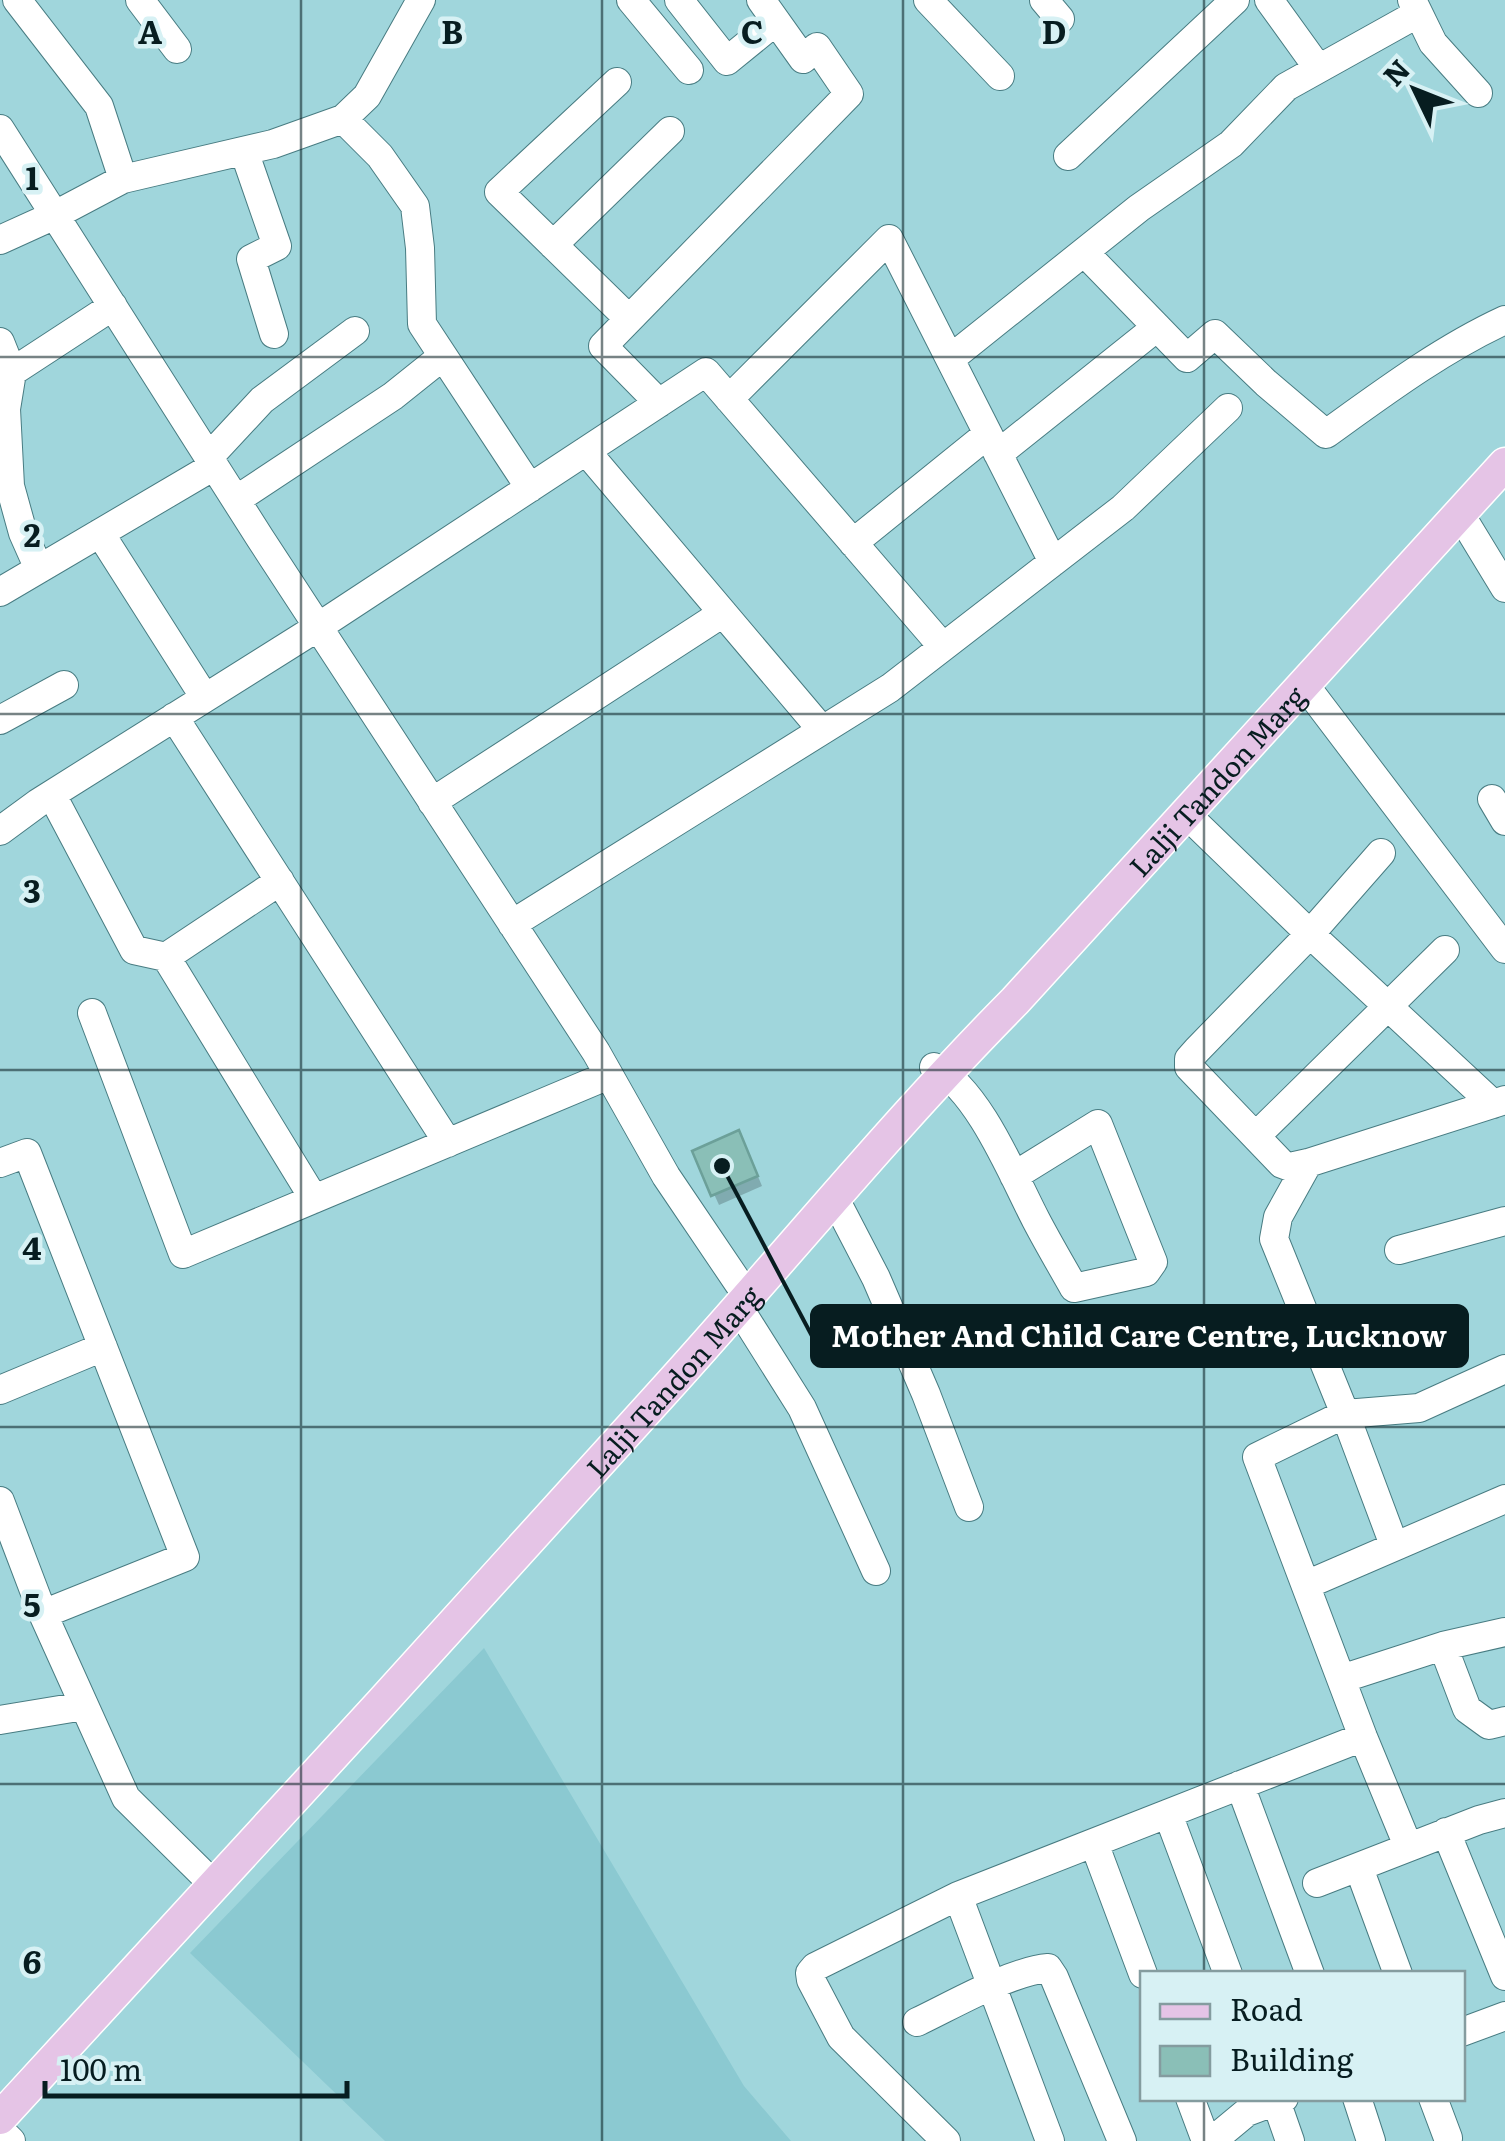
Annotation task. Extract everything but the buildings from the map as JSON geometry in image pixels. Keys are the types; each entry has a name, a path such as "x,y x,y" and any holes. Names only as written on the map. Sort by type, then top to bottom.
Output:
{"main road":[{"name":"Lalji Tandon Marg","path":"743,1295 939,1070 1272,708 1505,446"},
{"name":"Lalji Tandon Marg","path":"0,2118 446,1621 834,1199 939,1070 1015,1001 1186,814 1272,708 1304,684 1505,464"},
{"name":"Lalji Tandon Marg","path":"0,2095 204,1876 325,1756"}],"street":[{"path":"17,0 98,106 123,179"},
{"path":"140,0 177,49"},
{"path":"0,240 123,179 272,144 343,120 367,96 421,0"},
{"path":"631,0 689,70"},
{"path":"659,402 603,346 850,94 816,47 803,59 768,10 726,61 679,0"},
{"path":"928,0 1000,76"},
{"path":"1068,156 1235,0"},
{"path":"1269,0 1318,68"},
{"path":"950,359 1139,208 1231,144 1286,87 1415,7 1433,42 1478,93"},
{"path":"616,82 500,192 629,319"},
{"path":"343,120 380,156 415,206 422,324 530,488"},
{"path":"0,129 609,1075 666,1176 743,1295 802,1408 876,1570"},
{"path":"553,245 670,132"},
{"path":"244,151 277,246 251,259 274,334"},
{"path":"729,398 889,239 1053,562"},
{"path":"1084,252 1187,358 1215,334 1326,434 1479,332 1505,320"},
{"path":"12,372 112,306"},
{"path":"853,543 1156,327"},
{"path":"0,592 212,462 262,400 355,331"},
{"path":"0,342 12,372 6,409 10,486 23,533 39,570"},
{"path":"236,500 393,396 442,356"},
{"path":"0,830 706,372 942,648"},
{"path":"512,924 890,688 1123,508 1228,408"},
{"path":"586,451 822,730"},
{"path":"1460,514 1505,588"},
{"path":"100,534 205,698"},
{"path":"432,802 723,613"},
{"path":"1304,684 1499,930"},
{"path":"0,720 64,685"},
{"path":"174,718 448,1143"},
{"path":"52,795 134,950 166,957 280,881"},
{"path":"1186,814 1388,1007 1499,1102"},
{"path":"1381,852 1310,934 1188,1062 1190,1069 1282,1164 1290,1167 1499,1102"},
{"path":"1257,1135 1445,950"},
{"path":"166,957 314,1199"},
{"path":"92,1014 183,1254 609,1075"},
{"path":"939,1070 978,1110 1074,1288 1151,1268 1153,1262 1098,1124 1014,1176"},
{"path":"0,1163 28,1153 185,1557 43,1614"},
{"path":"1308,1163 1286,1199 1274,1239 1394,1546"},
{"path":"834,1199 883,1295 969,1507"},
{"path":"1399,1250 1505,1221"},
{"path":"0,1390 103,1348"},
{"path":"1408,1846 1258,1457 1345,1414 1419,1408 1503,1377"},
{"path":"1306,1586 1505,1499"},
{"path":"0,1500 43,1614 126,1798 204,1876"},
{"path":"1341,1679 1442,1646 1505,1632"},
{"path":"1442,1646 1467,1709 1488,1725 1505,1721"},
{"path":"0,1720 84,1706"},
{"path":"946,2141 841,2038 811,1980 810,1973 815,1967 958,1896 1363,1737"},
{"path":"1240,1786 1309,1971"},
{"path":"1316,1883 1505,1813"},
{"path":"1168,1814 1227,1971"},
{"path":"1446,1832 1494,1917 1505,1976"},
{"path":"1094,1843 1142,1971"},
{"path":"1360,1868 1397,1971"},
{"path":"958,1896 1050,2141"},
{"path":"917,2022 992,1986 1048,1968 1122,2141"},
{"path":"1465,2031 1505,2016"},
{"path":"1191,2101 1209,2141 1247,2112 1275,2101"},
{"path":"1278,2101 1290,2141"},
{"path":"1357,2101 1371,2141"},
{"path":"1434,2101 1448,2138"},
{"path":"0,2130 12,2141"}],"shaded area":[{"path":"484,1648 744,2086 791,2141 385,2141 190,1953"}],"place":[{"name":"Mother And Child Care Centre, Lucknow","path":"722,1166"}]}
